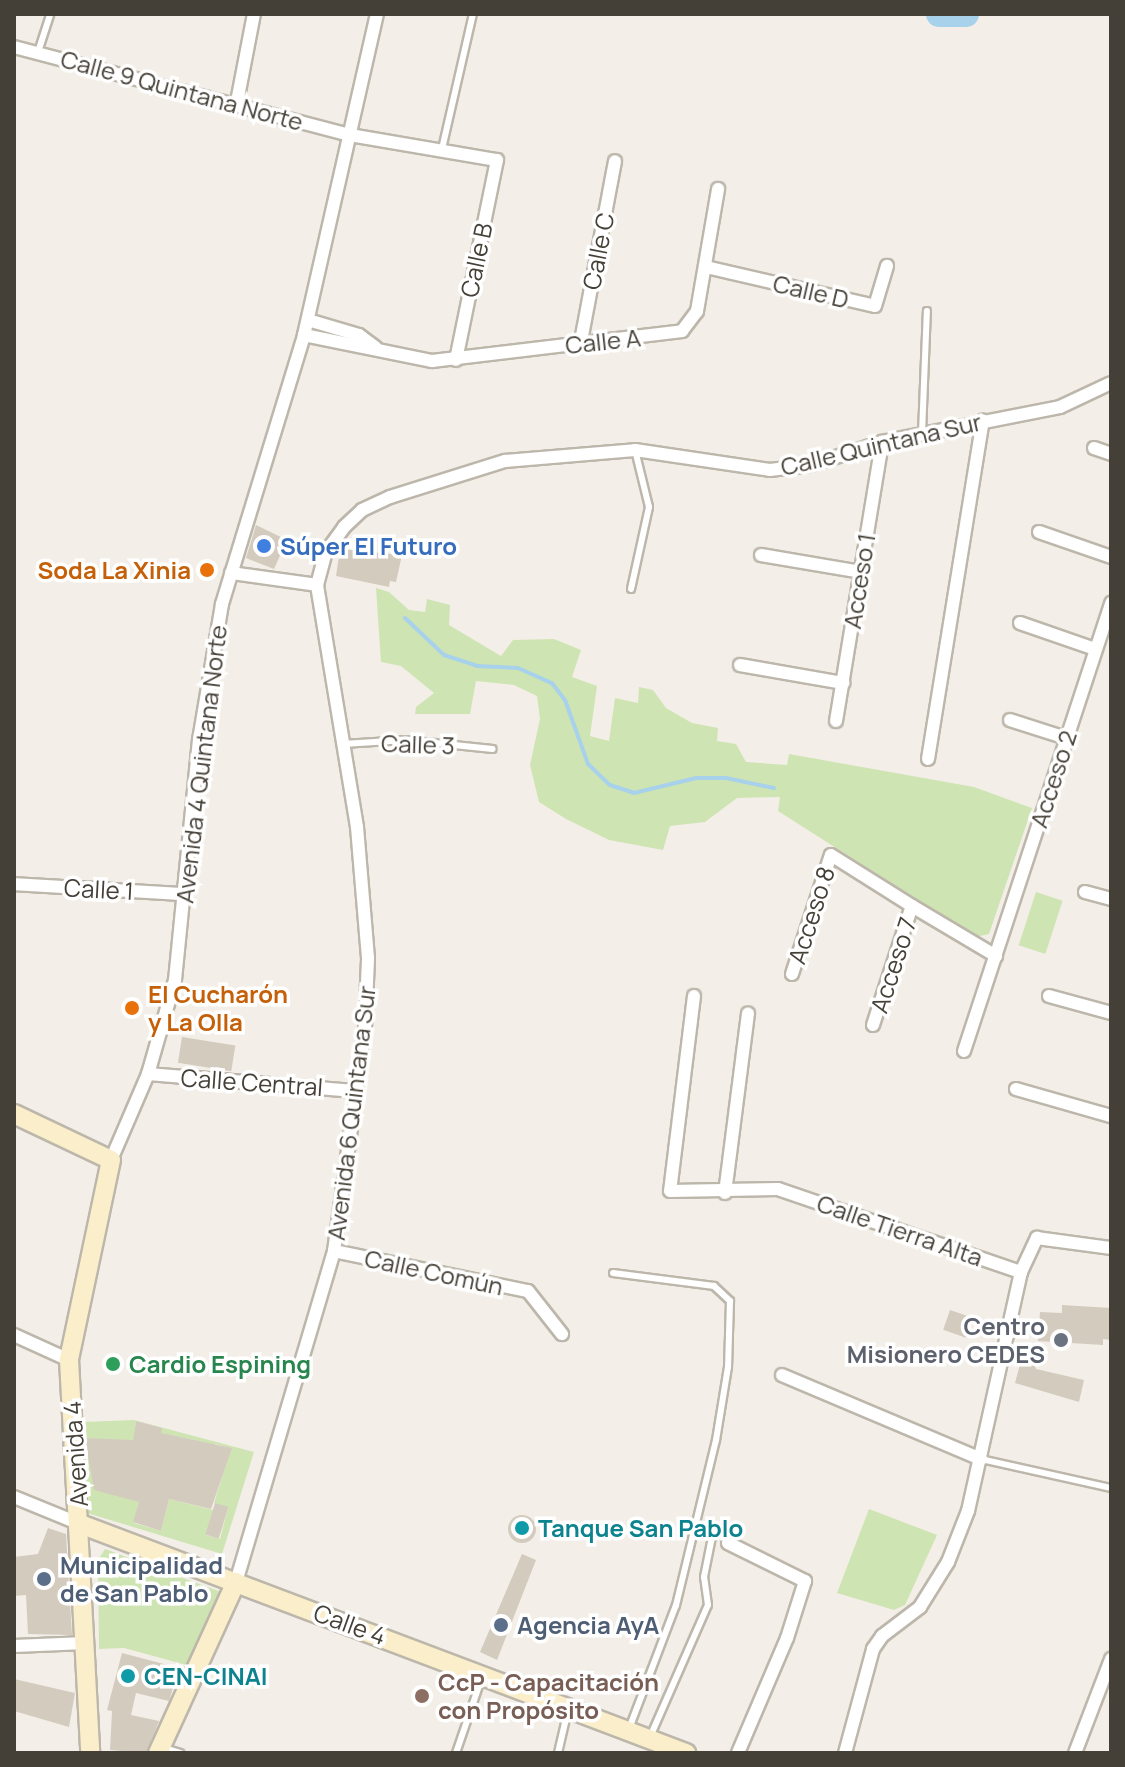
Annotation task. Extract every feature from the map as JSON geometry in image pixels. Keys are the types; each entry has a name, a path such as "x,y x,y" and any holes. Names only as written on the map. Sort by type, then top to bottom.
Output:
{"main road":[{"path":"14,1114 111,1160"},
{"name":"Avenida 4","path":"90,1753 69,1360 111,1160"},
{"name":"Calle 4","path":"80,1524 483,1673 686,1753"},
{"path":"159,1750 236,1582"}],"street":[{"path":"237,102 254,14"},
{"path":"350,135 377,14"},
{"name":"Calle 9 Quintana Norte","path":"14,47 237,102 350,135 497,160"},
{"name":"Avenida 4 Quintana Norte","path":"111,1160 148,1074 175,980 199,740 231,573 304,335 350,135"},
{"name":"Calle B","path":"456,360 497,160"},
{"name":"Calle C","path":"581,341 615,161"},
{"name":"Calle A","path":"304,335 352,348 376,348 432,361 682,331 697,311 718,189"},
{"name":"Calle D","path":"706,267 875,306 887,266"},
{"name":"Calle A","path":"308,320 359,335 376,348"},
{"name":"Calle Quintana Sur","path":"317,585 326,552 344,527 362,510 390,497 505,461 635,450 770,470 811,465 882,442 1060,407 1111,383"},
{"path":"928,759 983,420"},
{"name":"Acceso 1","path":"836,721 882,442"},
{"path":"1094,448 1111,454"},
{"path":"1039,532 1111,557"},
{"path":"761,555 861,572"},
{"path":"231,573 317,585"},
{"name":"Avenida 6 Quintana Sur","path":"236,1582 334,1251 357,1091 368,958 357,827 317,585"},
{"name":"Acceso 2","path":"964,1051 1111,603"},
{"path":"1020,623 1095,649"},
{"path":"740,665 843,683"},
{"path":"1010,720 1066,738"},
{"name":"Acceso 8","path":"792,974 831,855 912,906"},
{"name":"Calle 1","path":"14,884 184,894"},
{"path":"1085,892 1111,899"},
{"name":"Acceso 7","path":"873,1025 912,906 996,956"},
{"name":"Calle Tierra Alta","path":"694,996 670,1191 725,1193 749,1187 778,1189 1021,1272"},
{"path":"1049,996 1111,1013"},
{"path":"725,1193 748,1013"},
{"name":"Calle Central","path":"148,1074 357,1091"},
{"path":"1016,1089 1111,1116"},
{"path":"845,1753 873,1649 882,1636 920,1607 948,1562 981,1459 1021,1272 1043,1235 1111,1248"},
{"name":"Calle Común","path":"334,1251 528,1291 562,1334"},
{"path":"14,1335 69,1360"},
{"path":"782,1375 981,1459"},
{"name":"Calle 4","path":"14,1497 80,1524"},
{"path":"728,1543 805,1581 787,1638 738,1753"},
{"path":"14,1646 86,1643"},
{"path":"1075,1753 1111,1659"}],"lane":[{"path":"38,52 50,14"},
{"path":"442,149 473,14"},
{"path":"922,433 927,311"},
{"path":"631,589 649,507 635,450"},
{"name":"Calle 3","path":"343,744 406,740 493,749"},
{"path":"613,1273 714,1286 730,1301 728,1367 716,1440 676,1605 629,1729"},
{"path":"981,1459 1111,1488"},
{"path":"650,1737 708,1605 704,1577 714,1527"},
{"path":"456,1753 483,1673"},
{"path":"558,1753 569,1706"},
{"path":"159,1750 180,1753"}],"green space":[{"path":"376,588 389,592 409,610 425,612 427,599 450,605 449,625 501,656 513,640 554,639 581,650 572,677 597,686 590,736 609,741 615,698 638,703 639,687 653,690 666,708 692,723 718,728 717,741 736,744 746,762 787,765 789,754 974,787 1032,808 989,934 976,937 778,811 780,797 737,798 705,822 670,826 663,850 609,840 566,819 539,802 530,765 540,719 537,696 514,685 476,681 470,714 415,714 416,707 434,693 401,666 381,662"},
{"path":"1036,892 1063,901 1045,954 1019,945"},
{"path":"134,1420 254,1452 222,1554 87,1513 82,1422","holes":["136,1421 161,1428 155,1461 179,1437 194,1440 206,1472 215,1444 231,1448 214,1503 228,1508 220,1539 206,1535 213,1510 169,1499 161,1531 134,1523 144,1481 120,1493 95,1490 91,1456 84,1456 85,1438 133,1442"]},
{"path":"869,1509 937,1535 905,1605 894,1610 837,1593"},
{"path":"105,1549 221,1592 190,1666 124,1648 99,1649 98,1560"}],"building":[{"name":"Súper El Futuro","path":"256,525 287,540 274,569 246,558"},
{"path":"340,549 402,555 396,582 390,581 389,587 336,576"},
{"path":"182,1037 235,1045 231,1071 178,1063"},
{"path":"1062,1305 1111,1308 1111,1340 1103,1339 1103,1345 1038,1341 1040,1312 1062,1313"},
{"path":"950,1310 973,1318 966,1338 943,1330"},
{"path":"1022,1357 1032,1359 1036,1369 1084,1380 1079,1402 1015,1383"},
{"path":"136,1421 162,1428 161,1433 232,1448 211,1509 169,1499 161,1531 133,1522 139,1502 94,1490 85,1438 133,1440"},
{"path":"215,1503 228,1507 219,1539 205,1535"},
{"name":"Tanque San Pablo","path":"522,1515 532,1519 536,1529 532,1539 522,1543 512,1539 508,1529 512,1519"},
{"name":"Municipalidad de San Pablo","path":"48,1528 66,1534 72,1635 28,1634 26,1595 14,1596 14,1557 38,1554"},
{"name":"Agencia AyA","path":"522,1554 536,1560 497,1660 480,1652"},
{"path":"122,1653 179,1668 169,1701 136,1693 131,1715 159,1721 146,1753 110,1750 112,1711 107,1710"},
{"path":"14,1679 75,1693 69,1727 14,1711"}],"waterway":[{"path":"939,14 966,14"},
{"path":"405,618 444,655 477,666 518,668 552,683 565,700 588,764 610,785 634,793 696,778 726,778 774,788"}],"place":[{"name":"Súper El Futuro","path":"264,546"},
{"name":"Soda La Xinia","path":"207,570"},
{"name":"El Cucharón y La Olla","path":"132,1008"},
{"name":"Centro Misionero CEDES","path":"1061,1340"},
{"name":"Cardio Espining","path":"113,1364"},
{"name":"Tanque San Pablo","path":"522,1528"},
{"name":"Municipalidad de San Pablo","path":"44,1579"},
{"name":"Agencia AyA","path":"501,1625"},
{"name":"CEN-CINAI","path":"128,1676"},
{"name":"CcP - Capacitación con Propósito","path":"422,1696"}]}
